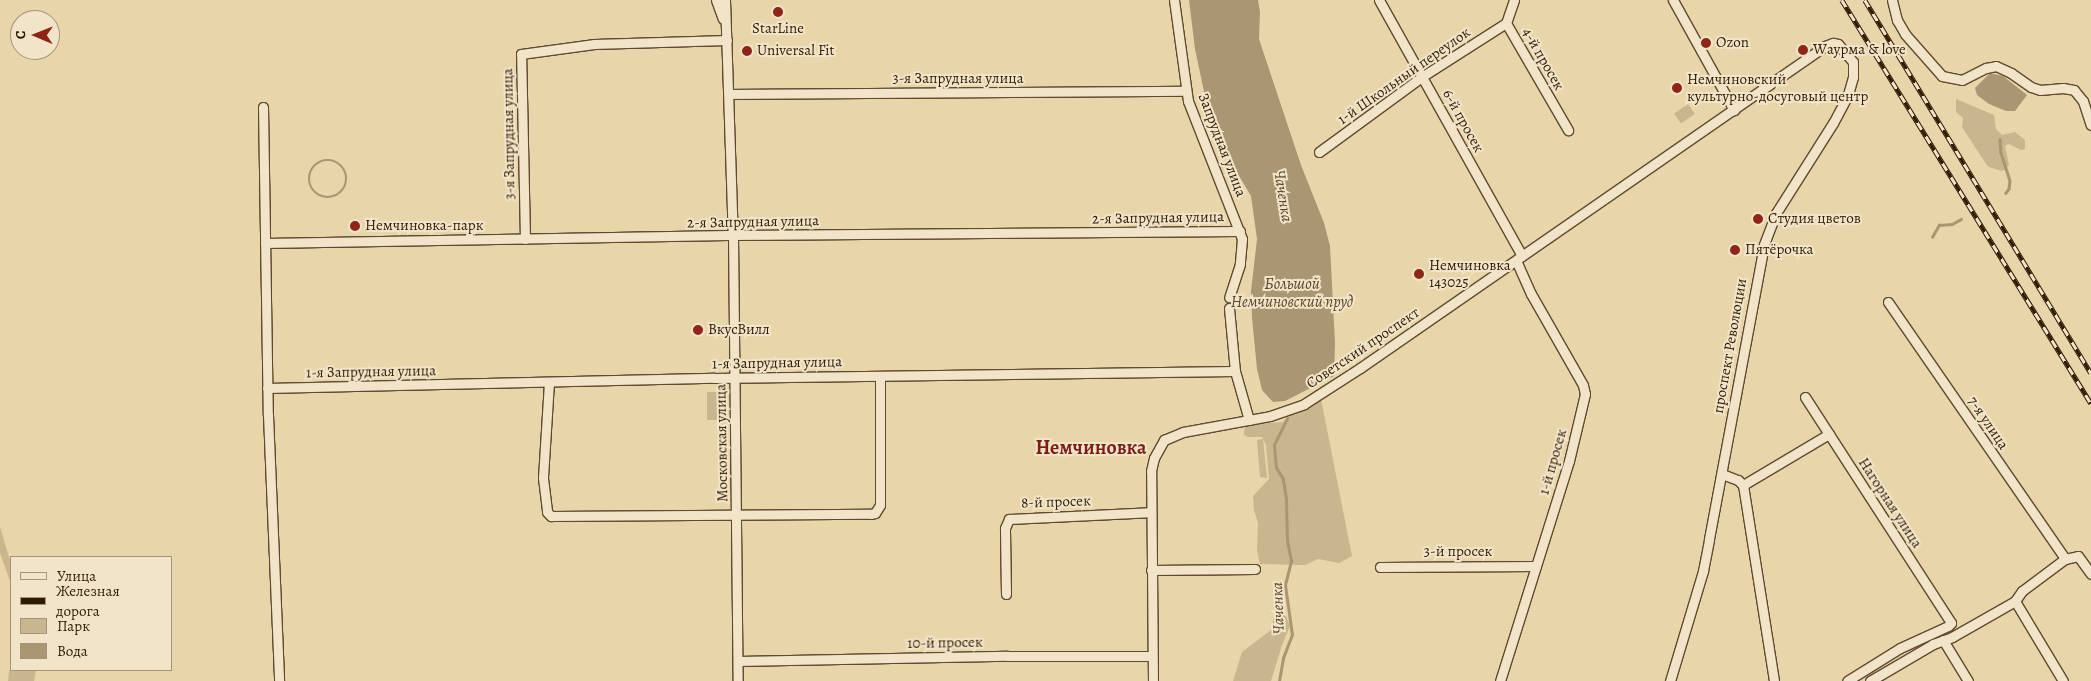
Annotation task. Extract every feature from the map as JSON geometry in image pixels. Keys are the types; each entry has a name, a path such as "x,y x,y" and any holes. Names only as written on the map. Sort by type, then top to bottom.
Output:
{"street":[{"name":"Московская улица","path":"716,0 725,25"},
{"name":"Московская улица","path":"726,0 725,25 730,94 733,236 738,681"},
{"name":"Запрудная улица","path":"1174,0 1186,91 1210,159 1240,231 1242,251 1229,297"},
{"name":"6-й просек","path":"1379,0 1423,76 1519,259"},
{"name":"4-й просек","path":"1514,0 1506,23 1568,130"},
{"path":"1673,0 1734,110"},
{"path":"1892,0 1897,20 1905,34 1942,76 1962,80 1986,68 1996,66 2011,72 2031,87 2040,90 2063,88 2074,90 2083,101 2091,126"},
{"name":"1-й Школьный переулок","path":"1319,152 1423,76 1506,23"},
{"name":"3-я Запрудная улица","path":"525,239 521,54 594,44 727,40"},
{"name":"Советский проспект","path":"1152,681 1150,512 1153,465 1158,448 1164,440 1183,432 1283,413 1304,404 1360,368 1833,43"},
{"name":"проспект Революции","path":"1670,681 1703,571 1759,266 1769,226 1786,194 1848,96 1853,77 1853,62 1848,53 1838,44 1833,43"},
{"name":"3-я Запрудная улица","path":"730,94 1186,91"},
{"path":"262,106 267,388 279,681"},
{"name":"2-я Запрудная улица","path":"265,244 733,236 1240,231"},
{"name":"1-й просек","path":"1500,681 1568,461 1585,394 1583,385 1532,294 1519,259"},
{"name":"7-я улица","path":"1888,302 2065,560"},
{"path":"1229,308 1235,371 1249,420"},
{"name":"1-я Запрудная улица","path":"267,388 734,378 1235,371"},
{"path":"548,382 543,478 547,512 551,516 609,514 737,516 875,512 880,505 880,376"},
{"name":"Нагорная улица","path":"1805,397 1951,623 1900,648 1861,673"},
{"path":"1743,485 1829,434"},
{"path":"1722,474 1738,480 1743,485 1774,681"},
{"name":"8-й просек","path":"1006,594 1005,528 1009,520 1150,512"},
{"path":"1847,681 1861,673 1869,681 1933,644 1944,640 2015,600 2022,592 2065,560 2078,556 2091,574"},
{"name":"3-й просек","path":"1380,567 1536,566"},
{"path":"1151,570 1254,569"},
{"path":"2015,600 2063,681"},
{"path":"1944,640 1968,681"},
{"name":"10-й просек","path":"738,661 1007,656 1152,656"}],"green space":[{"path":"1956,99 1994,115 1996,129 2002,135 2015,132 2025,140 2025,149 2021,150 2009,144 2005,146 2009,165 2006,169 2002,171 1989,167 1986,164 1962,127 1963,118 1956,112"},
{"path":"1688,104 1695,114 1681,124 1674,114"},
{"path":"707,392 721,392 721,420 707,420"},
{"path":"1321,399 1352,556 1339,563 1318,559 1305,565 1260,564 1257,551 1258,523 1254,510 1253,496 1269,479 1266,445 1262,437 1248,437 1244,435 1244,430 1246,426 1255,424 1283,422 1295,411"},
{"path":"1263,439 1267,478 1260,477 1257,440"},
{"path":"0,527 10,561 10,581 0,553"},
{"path":"1275,612 1286,616 1290,626 1271,681 1233,681 1242,652 1271,630"},
{"path":"9,671 36,671 34,681 8,681"}],"water":[{"name":"Большой Немчиновский пруд","path":"1189,0 1258,0 1260,12 1259,39 1301,165 1324,223 1330,246 1335,343 1334,376 1285,401 1273,402 1262,390 1257,369 1252,318 1251,291 1257,239 1251,196 1223,149 1206,101 1195,49"},
{"path":"1990,73 2003,76 2027,95 2015,111 2006,111 1989,104 1977,95 1975,88"}],"waterway":[{"path":"2000,139 2001,153 2010,180 2009,189 2006,193"},
{"path":"328,160 335,161 341,166 346,172 347,179 346,186 341,192 335,197 328,198 321,197 315,192 310,186 309,179 310,172 315,166 321,161 328,160"},
{"path":"1932,237 1939,225 1952,224 1961,219"},
{"name":"Чаченка","path":"1279,681 1283,658 1292,635 1285,585 1291,561 1287,541 1286,499 1283,479 1276,468 1274,445 1287,418"}],"railway":[{"path":"1842,0 2091,403"},
{"path":"1865,0 2091,373"}],"place":[{"name":"StarLine","path":"778,12"},
{"name":"Ozon","path":"1706,43"},
{"name":"Wаурма & love","path":"1803,50"},
{"name":"Universal Fit","path":"747,51"},
{"name":"Немчиновский культурно-досуговый центр","path":"1677,88"},
{"name":"Студия цветов","path":"1758,219"},
{"name":"Немчиновка-парк","path":"355,226"},
{"name":"Пятёрочка","path":"1735,250"},
{"name":"Немчиновка 143025","path":"1419,274"},
{"name":"ВкусВилл","path":"698,330"}],"district":[{"name":"Немчиновка","path":"1091,447"}]}
